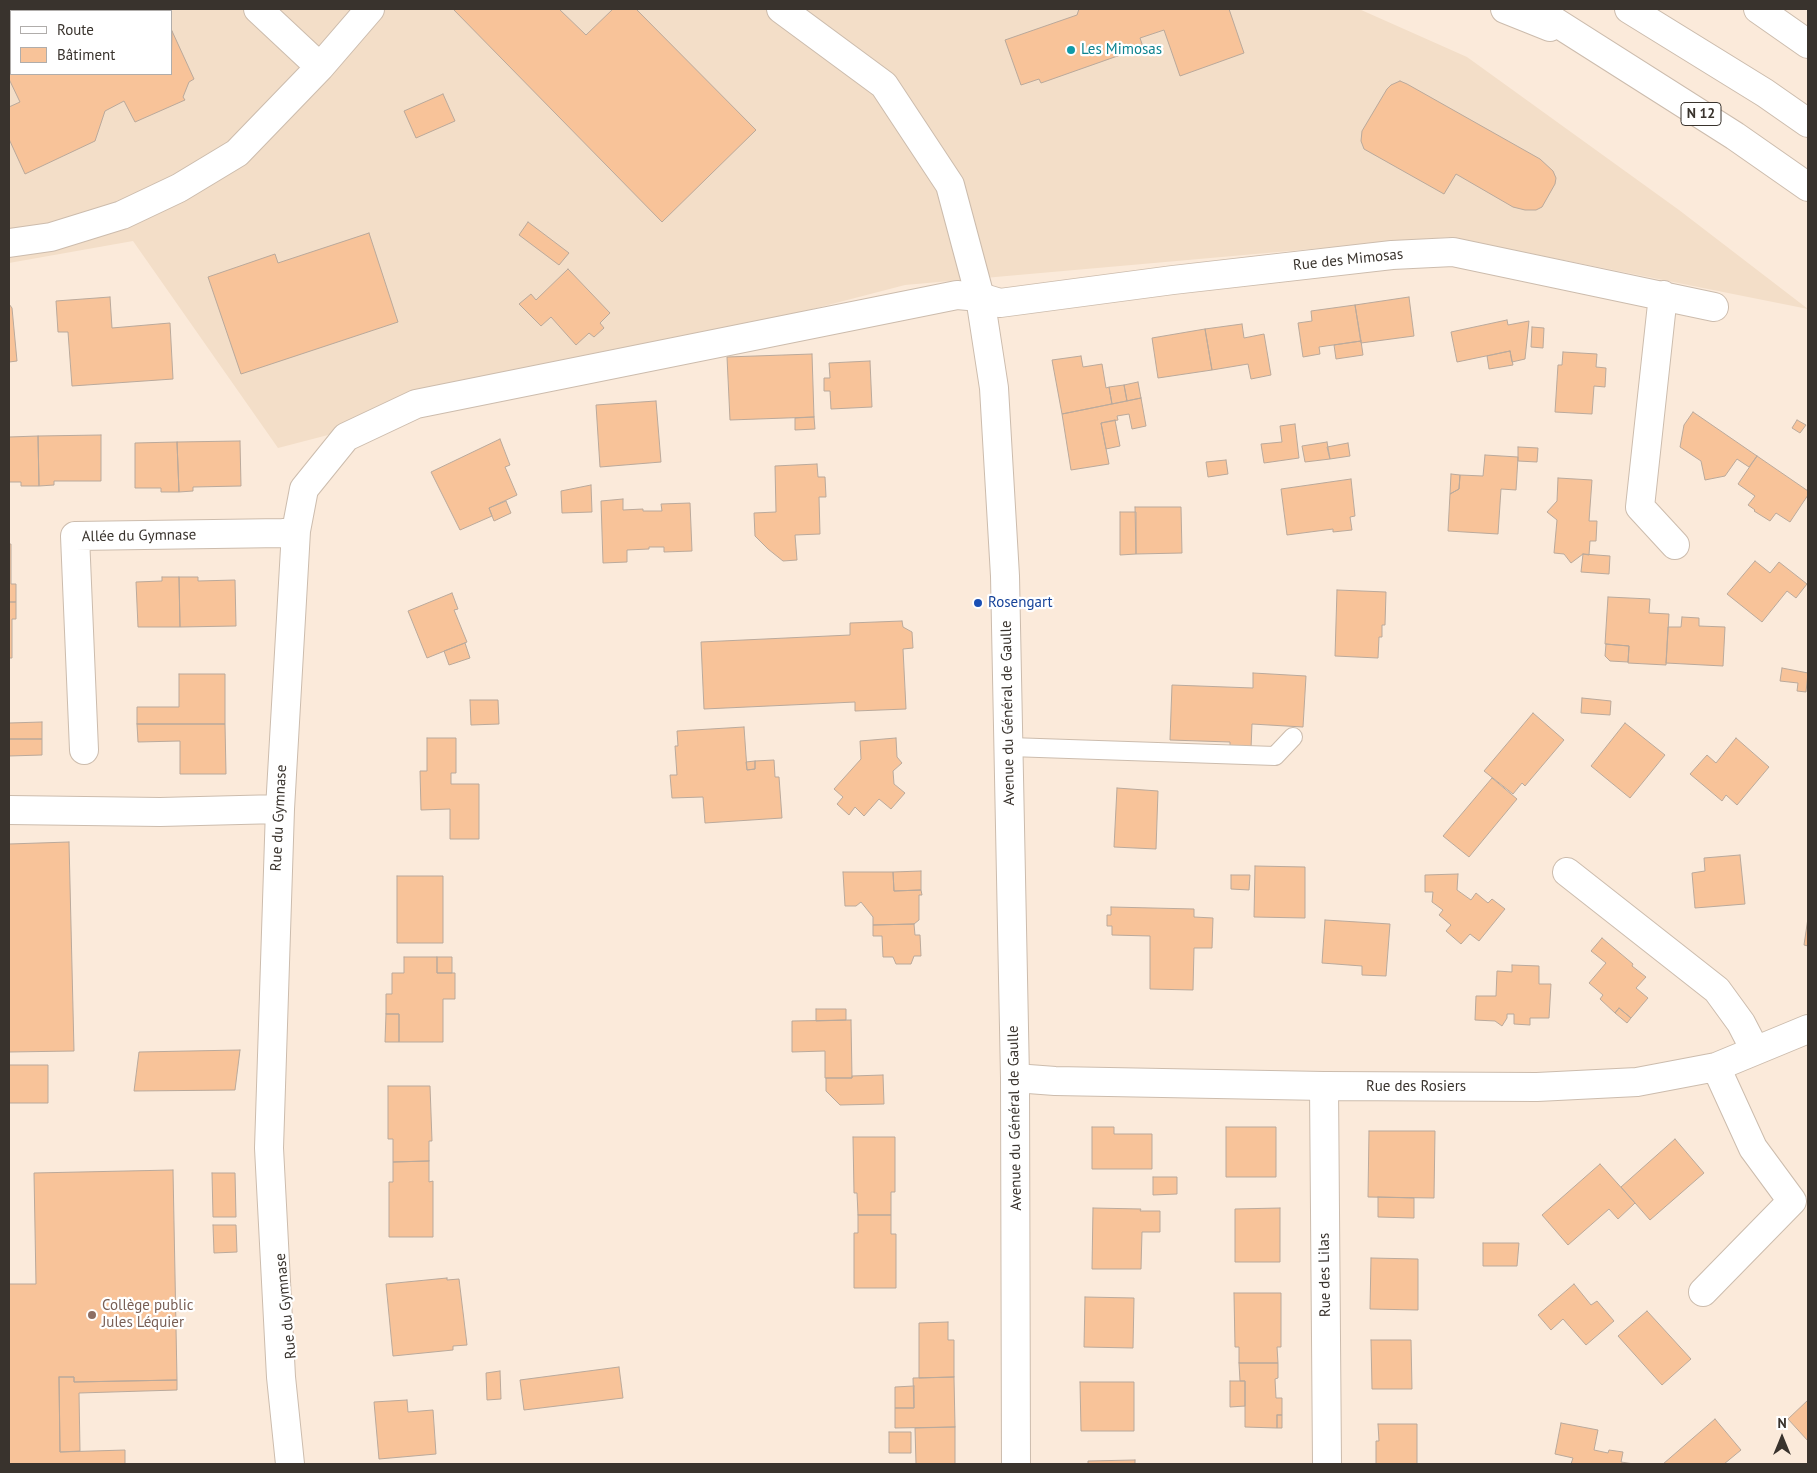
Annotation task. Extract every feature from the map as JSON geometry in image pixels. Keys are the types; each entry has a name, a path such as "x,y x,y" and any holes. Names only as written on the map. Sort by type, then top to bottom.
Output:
{"main road":[{"path":"258,9 320,67"},
{"path":"9,244 51,237 122,215 179,188 237,153 320,67 370,9"},
{"name":"Avenue du Général de Gaulle","path":"781,9 884,85 950,185 980,297 994,388 1005,576 1010,747 1015,1078 1016,1464"},
{"path":"1505,9 1592,44"},
{"name":"N 12","path":"1534,9 1592,44 1734,136 1808,187"},
{"path":"1629,9 1765,93 1808,123"},
{"path":"1758,9 1808,44"},
{"name":"Rue des Mimosas","path":"304,489 346,437 416,404 684,348 957,295 980,297 1000,303 1051,298 1173,280 1382,256 1452,252 1714,307"},
{"path":"1663,295 1640,507 1675,545"},
{"name":"Rue du Gymnase","path":"290,1464 281,1377 269,1148 280,808 296,531 304,489"},
{"name":"Allée du Gymnase","path":"84,750 75,536 283,533 296,531"},
{"path":"9,810 160,812 280,808"},
{"path":"1566,872 1717,990 1741,1023 1755,1050"},
{"name":"Rue des Rosiers","path":"1015,1078 1056,1081 1324,1086 1538,1087 1637,1082 1716,1067 1808,1029"},
{"path":"1703,1292 1792,1201 1753,1148 1716,1067"},
{"name":"Rue des Lilas","path":"1324,1086 1327,1464"},
{"name":"Rue du Gymnase","path":"269,1148 304,1464"}],"lane":[{"path":"1010,747 1275,756 1293,737"}],"shaded area":[{"path":"9,9 1359,9 1467,57 1679,210 1808,309 1448,237 905,285 278,448 133,241 9,263"}],"building":[{"path":"19,9 134,10 20,10"},
{"path":"453,9 559,9 586,35 613,9 636,9 756,130 662,222"},
{"name":"Les Mimosas","path":"1079,9 1229,9 1244,53 1180,76 1164,30 1140,38 1143,47 1041,83 1039,79 1021,85 1005,40 1077,15"},
{"path":"172,31 194,79 189,82 183,97 185,100 135,122 124,101 105,111 95,141 25,174 9,139 9,107 20,102 9,79 9,33 10,75 172,75"},
{"path":"1400,81 1540,159 1553,171 1556,178 1555,184 1542,207 1536,210 1525,210 1513,207 1456,174 1444,194 1364,149 1361,141 1362,131 1387,89"},
{"path":"443,94 455,121 416,138 404,111"},
{"path":"528,222 569,253 559,265 519,235"},
{"path":"369,233 398,322 241,374 208,277 275,254 278,263"},
{"path":"568,269 610,313 600,323 604,328 594,337 589,333 576,345 551,317 541,326 519,304 531,294 536,300"},
{"path":"110,297 112,328 170,323 173,379 72,386 68,332 58,332 56,301"},
{"path":"1409,297 1414,336 1361,343 1355,305"},
{"path":"9,304 12,308 17,361 9,362"},
{"path":"1355,305 1361,341 1319,347 1320,354 1303,357 1298,323 1312,321 1311,311"},
{"path":"1507,320 1508,325 1529,321 1525,359 1512,362 1510,351 1457,362 1451,332"},
{"path":"1242,324 1244,338 1264,334 1271,375 1251,379 1248,364 1212,370 1205,329"},
{"path":"1532,327 1544,328 1543,348 1531,347"},
{"path":"1205,329 1212,370 1158,378 1152,338"},
{"path":"1361,341 1363,355 1336,359 1334,345"},
{"path":"1510,351 1513,365 1489,369 1487,356"},
{"path":"1563,352 1597,354 1596,367 1606,368 1605,387 1594,386 1592,414 1555,412 1558,365 1562,365"},
{"path":"812,354 814,417 730,420 727,357"},
{"path":"1081,356 1083,367 1102,364 1106,388 1109,387 1112,404 1062,414 1052,360"},
{"path":"870,361 872,407 831,409 830,391 824,391 824,378 830,378 829,363"},
{"path":"1138,382 1141,398 1127,401 1124,385"},
{"path":"1124,385 1127,401 1112,404 1109,387"},
{"path":"1141,398 1146,426 1132,429 1129,414 1117,416 1118,420 1101,423 1109,464 1071,470 1062,414"},
{"path":"656,401 661,462 600,467 596,405"},
{"path":"1693,412 1757,456 1749,467 1737,459 1725,476 1705,480 1701,461 1680,447 1684,425"},
{"path":"814,417 815,429 795,430 795,418"},
{"path":"1115,420 1120,446 1106,449 1101,423"},
{"path":"1797,420 1806,425 1800,433 1792,428"},
{"path":"1295,424 1299,458 1264,463 1261,444 1282,442 1280,426"},
{"path":"101,435 101,481 54,481 54,485 39,486 38,436"},
{"path":"38,436 39,486 21,486 21,482 9,482 9,437"},
{"path":"500,439 510,465 505,467 517,495 489,508 492,516 460,530 431,472"},
{"path":"240,441 241,486 193,487 193,491 179,492 177,442"},
{"path":"177,442 179,492 161,492 161,488 135,488 135,443"},
{"path":"1327,442 1330,459 1305,462 1302,446"},
{"path":"1348,443 1350,456 1330,459 1327,447"},
{"path":"1518,447 1538,448 1537,462 1518,461"},
{"path":"1485,455 1518,457 1516,490 1501,489 1498,534 1448,531 1450,494 1459,489 1460,475 1483,476"},
{"path":"1757,456 1808,491 1808,495 1790,522 1776,513 1770,521 1748,505 1755,496 1738,484"},
{"path":"1226,460 1228,474 1208,477 1206,462"},
{"path":"817,464 818,477 825,477 826,497 819,497 820,534 795,535 797,560 783,561 755,536 754,513 776,512 775,466"},
{"path":"1451,474 1460,475 1459,489 1450,494"},
{"path":"1558,478 1592,480 1589,521 1597,521 1596,541 1590,541 1589,555 1583,554 1571,563 1564,554 1554,553 1557,520 1547,512 1557,501"},
{"path":"1351,479 1355,516 1350,517 1352,530 1333,532 1333,529 1287,535 1281,489"},
{"path":"591,485 592,512 562,513 561,491"},
{"path":"623,499 623,510 643,509 643,511 662,511 661,504 690,503 692,551 664,552 664,547 649,547 649,549 627,550 627,562 603,563 601,501"},
{"path":"506,501 511,513 494,521 489,508"},
{"path":"1135,507 1181,507 1182,553 1136,554"},
{"path":"1120,512 1136,512 1136,554 1120,555"},
{"path":"9,544 11,544 11,584 16,584 16,602 9,602"},
{"path":"1583,554 1610,556 1609,574 1581,572"},
{"path":"1755,561 1770,573 1779,562 1807,584 1796,598 1787,591 1762,622 1727,594"},
{"path":"162,577 179,577 180,627 138,627 136,582 162,581"},
{"path":"179,577 198,577 198,581 235,580 236,626 180,627"},
{"path":"1337,590 1386,592 1385,625 1382,625 1382,637 1379,637 1378,658 1335,656"},
{"path":"452,593 458,609 454,610 467,642 427,658 408,611"},
{"path":"1608,597 1650,599 1649,613 1669,614 1666,665 1628,663 1629,646 1605,644"},
{"path":"9,602 16,602 16,619 12,619 12,658 9,658"},
{"path":"1682,617 1699,618 1699,626 1725,627 1723,666 1666,663 1668,627 1681,627"},
{"path":"902,621 903,627 912,632 913,648 903,649 906,709 855,711 855,702 704,709 701,642 850,635 850,623"},
{"path":"465,643 470,658 449,665 444,651"},
{"path":"1606,644 1629,646 1628,662 1610,661 1605,656"},
{"path":"1782,668 1808,673 1806,692 1797,691 1798,683 1780,681"},
{"path":"1253,673 1306,676 1303,727 1252,724 1251,749 1230,748 1230,742 1170,740 1172,685 1253,688"},
{"path":"179,674 225,674 225,724 137,724 137,707 179,707"},
{"path":"1582,698 1611,701 1610,715 1581,713"},
{"path":"470,700 498,700 499,724 471,725"},
{"path":"1533,713 1564,740 1525,786 1522,783 1513,794 1484,771"},
{"path":"42,722 42,739 9,739 9,723"},
{"path":"1625,723 1665,755 1630,798 1591,766"},
{"path":"137,724 225,724 226,774 180,774 180,741 138,742"},
{"path":"744,727 747,770 755,769 755,761 774,760 775,777 779,777 782,818 705,823 703,797 672,798 670,775 677,775 675,746 678,746 677,731"},
{"path":"427,738 456,738 456,773 451,773 451,784 479,784 479,839 450,839 450,809 421,810 420,771 427,771"},
{"path":"896,738 897,757 902,763 893,771 894,784 905,793 891,809 879,799 864,816 855,807 849,815 837,804 843,797 834,789 861,759 860,741"},
{"path":"1736,738 1769,767 1737,805 1726,795 1722,801 1690,774 1707,755 1716,763"},
{"path":"9,739 42,739 42,755 9,756"},
{"path":"755,761 755,769 747,770 746,762"},
{"path":"1492,778 1517,799 1469,857 1443,836"},
{"path":"1117,788 1158,791 1156,849 1114,847"},
{"path":"69,842 74,1051 9,1052 9,844"},
{"path":"1740,855 1745,904 1695,908 1692,873 1705,871 1704,858"},
{"path":"1255,866 1305,867 1305,918 1254,917"},
{"path":"921,871 921,890 894,891 893,872"},
{"path":"843,872 893,872 894,891 921,890 922,895 919,895 919,920 914,924 873,925 873,917 861,902 856,906 845,906"},
{"path":"1458,874 1457,890 1471,900 1476,893 1488,903 1492,899 1505,909 1479,941 1470,934 1461,944 1446,931 1451,925 1439,915 1443,910 1432,902 1433,892 1425,892 1425,875"},
{"path":"1231,875 1250,875 1249,890 1231,889"},
{"path":"397,876 443,876 443,943 397,943"},
{"path":"1111,907 1194,909 1194,917 1213,918 1212,948 1194,948 1193,990 1150,989 1150,936 1112,935 1112,926 1107,926 1107,915 1111,915"},
{"path":"1808,918 1808,946 1804,945"},
{"path":"1325,920 1390,924 1386,976 1362,975 1362,966 1322,963"},
{"path":"914,924 915,935 920,935 921,956 914,956 911,964 896,964 893,957 883,957 882,936 873,936 873,925"},
{"path":"1602,938 1646,977 1636,988 1648,998 1631,1018 1619,1008 1615,1013 1600,999 1603,995 1589,983 1606,963 1591,951"},
{"path":"404,957 437,957 437,973 455,973 455,999 443,999 443,1042 399,1042 399,1014 386,1014 386,994 392,994 392,973 404,973"},
{"path":"437,957 452,957 452,973 437,973"},
{"path":"1512,965 1539,966 1539,984 1551,984 1549,1018 1530,1018 1530,1025 1514,1024 1514,1014 1507,1014 1507,1018 1502,1026 1495,1021 1475,1020 1476,996 1496,996 1497,971 1512,972"},
{"path":"1619,1008 1631,1018 1627,1023 1615,1013"},
{"path":"816,1009 846,1009 846,1020 816,1021"},
{"path":"386,1014 399,1014 399,1042 385,1042"},
{"path":"851,1020 852,1078 825,1078 825,1051 792,1052 792,1021"},
{"path":"240,1050 235,1090 134,1091 139,1052"},
{"path":"9,1065 48,1065 48,1103 9,1103"},
{"path":"883,1075 884,1104 840,1105 826,1091 826,1078"},
{"path":"388,1086 430,1086 432,1141 429,1141 429,1161 393,1162 393,1139 388,1139"},
{"path":"1092,1127 1114,1127 1114,1134 1152,1134 1152,1169 1092,1169"},
{"path":"1226,1127 1276,1127 1276,1177 1226,1177"},
{"path":"1369,1131 1435,1131 1434,1198 1368,1197"},
{"path":"853,1137 895,1137 895,1192 891,1192 891,1215 858,1215 857,1193 854,1193"},
{"path":"1675,1139 1704,1173 1650,1220 1621,1187"},
{"path":"429,1161 429,1182 433,1181 433,1237 389,1237 389,1182 393,1182 393,1162"},
{"path":"1600,1164 1635,1203 1618,1219 1609,1209 1568,1245 1542,1215"},
{"name":"Collège public Jules Léquier","path":"173,1170 177,1380 74,1382 74,1377 59,1377 60,1452 125,1450 125,1464 9,1464 9,1284 36,1284 34,1173"},
{"path":"212,1173 235,1173 236,1217 213,1217"},
{"path":"1153,1177 1177,1177 1177,1194 1153,1195"},
{"path":"1378,1197 1414,1198 1414,1218 1378,1217"},
{"path":"1093,1208 1160,1211 1160,1232 1142,1232 1141,1269 1092,1269"},
{"path":"1280,1208 1280,1262 1235,1262 1235,1209"},
{"path":"858,1215 891,1215 891,1234 896,1234 896,1288 854,1288 854,1233 858,1233"},
{"path":"213,1225 236,1225 237,1252 214,1253"},
{"path":"1483,1243 1519,1243 1517,1266 1483,1266"},
{"path":"1371,1258 1418,1259 1418,1310 1370,1309"},
{"path":"447,1278 447,1280 459,1279 467,1345 453,1346 453,1350 393,1356 386,1284"},
{"path":"1574,1284 1591,1305 1597,1301 1614,1321 1586,1345 1563,1319 1551,1330 1538,1315"},
{"path":"1234,1293 1281,1293 1281,1347 1277,1347 1278,1363 1239,1363 1239,1347 1235,1347"},
{"path":"1085,1297 1134,1298 1133,1348 1084,1347"},
{"path":"1647,1311 1691,1359 1662,1385 1618,1336"},
{"path":"948,1322 948,1340 954,1340 954,1377 919,1378 919,1323"},
{"path":"1371,1340 1411,1340 1412,1389 1372,1389"},
{"path":"1239,1363 1278,1363 1278,1378 1275,1379 1276,1398 1282,1398 1282,1415 1277,1415 1277,1428 1245,1427 1245,1381 1240,1381"},
{"path":"619,1367 623,1398 524,1410 520,1380"},
{"path":"500,1371 501,1399 487,1400 486,1373"},
{"path":"59,1377 74,1377 74,1382 177,1380 177,1390 79,1393 80,1451 60,1452"},
{"path":"954,1377 955,1427 895,1428 895,1408 914,1408 913,1378"},
{"path":"1230,1381 1245,1381 1245,1406 1230,1407"},
{"path":"1080,1382 1134,1382 1134,1431 1081,1431"},
{"path":"914,1386 914,1408 895,1408 895,1387"},
{"path":"407,1400 408,1412 433,1410 436,1454 379,1459 374,1402"},
{"path":"1808,1400 1808,1441 1788,1419"},
{"path":"1277,1415 1282,1415 1282,1428 1277,1428"},
{"path":"1715,1419 1741,1450 1724,1464 1663,1464"},
{"path":"1561,1423 1598,1430 1594,1450 1608,1453 1609,1450 1623,1452 1621,1462 1634,1464 1571,1464 1573,1458 1555,1454"},
{"path":"1378,1424 1417,1424 1417,1464 1376,1464 1376,1441 1379,1441"},
{"path":"955,1427 955,1464 916,1464 915,1428"},
{"path":"889,1432 911,1432 911,1453 889,1453"},
{"path":"1135,1460 1135,1464 1088,1464 1088,1461"}],"place":[{"name":"Les Mimosas","path":"1071,50"},
{"name":"Rosengart","path":"978,603"},
{"name":"Collège public Jules Léquier","path":"92,1315"}]}
